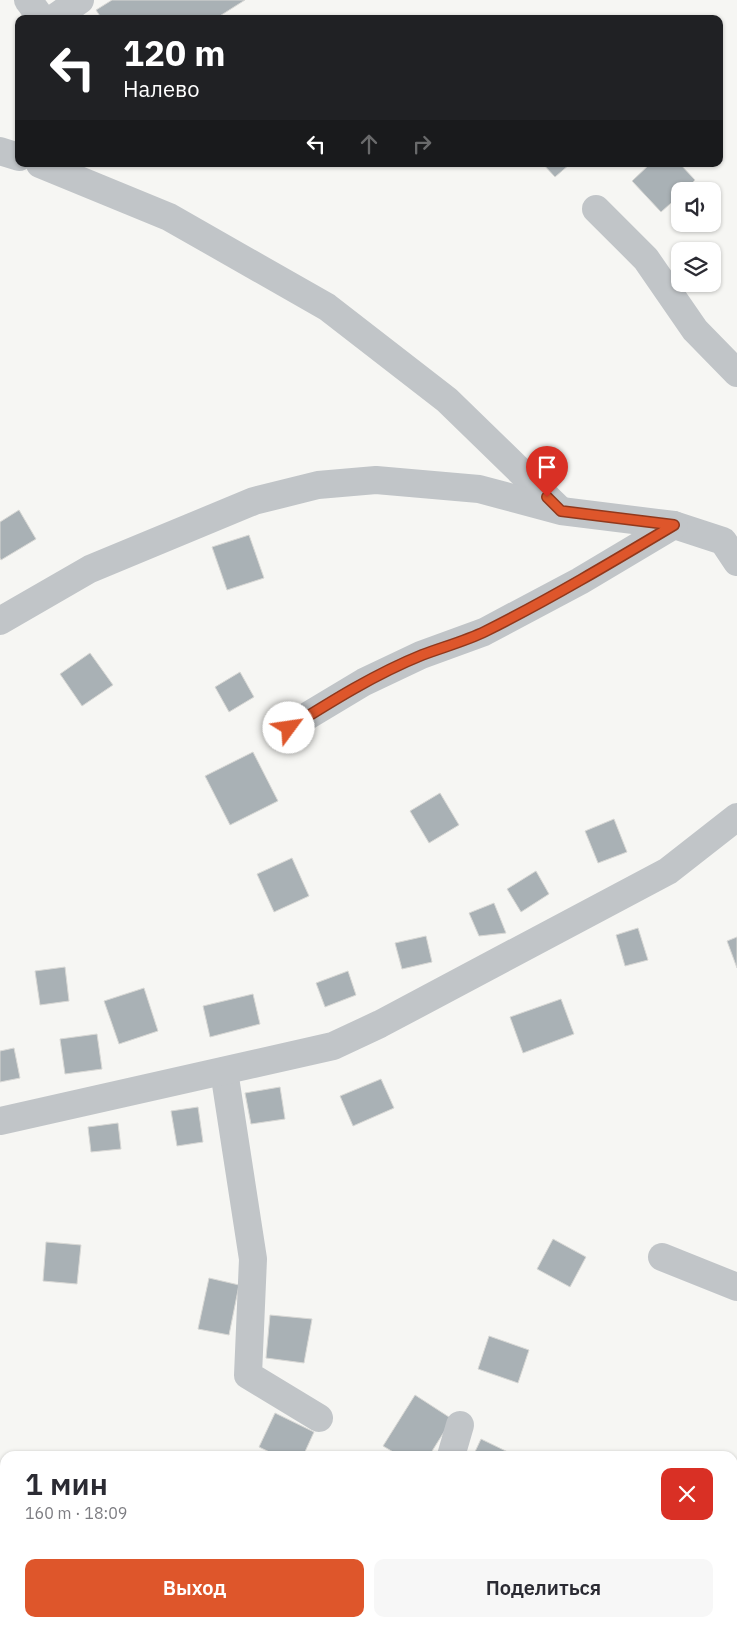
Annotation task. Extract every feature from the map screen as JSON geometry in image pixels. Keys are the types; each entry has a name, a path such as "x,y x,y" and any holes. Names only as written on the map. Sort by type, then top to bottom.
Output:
{"street":[{"path":"28,0 39,15"},
{"path":"59,15 80,0"},
{"path":"0,151 15,156"},
{"path":"47,167 169,217 327,307 447,400 561,511"},
{"path":"596,209 646,259 695,330 737,373"},
{"path":"0,621 90,569 254,501 318,486 376,480 479,489 561,511 674,525 723,540 737,562"},
{"path":"289,728 364,682 421,655 484,632 580,581 674,525"},
{"path":"0,1122 333,1046 380,1024 668,871 737,817"},
{"path":"224,1071 253,1259 248,1375 319,1418"},
{"path":"662,1257 737,1287"},
{"path":"452,1451 460,1425"}],"building":[{"path":"112,0 245,0 221,15 99,15 96,10"},
{"path":"546,167 567,167 555,177"},
{"path":"647,167 683,167 695,180 693,182 671,182 671,203 661,212 632,181"},
{"path":"19,510 36,539 1,560 0,522"},
{"path":"249,535 264,578 227,590 212,547"},
{"path":"90,653 113,685 82,706 60,674"},
{"path":"240,672 254,697 229,712 215,687"},
{"path":"253,752 278,801 230,825 205,776"},
{"path":"440,793 459,825 429,843 410,811"},
{"path":"614,819 627,852 598,863 585,831"},
{"path":"292,858 309,896 274,912 257,874"},
{"path":"536,871 549,894 521,912 507,889"},
{"path":"494,903 506,933 479,936 469,913"},
{"path":"638,928 648,960 625,966 616,935"},
{"path":"426,936 432,962 402,969 395,943"},
{"path":"737,937 737,968 727,941"},
{"path":"65,967 69,1001 40,1005 35,971"},
{"path":"348,971 356,995 325,1007 316,983"},
{"path":"144,988 158,1031 119,1044 104,1001"},
{"path":"253,994 260,1024 210,1037 203,1006"},
{"path":"561,999 574,1034 523,1053 510,1017"},
{"path":"97,1034 102,1069 65,1074 60,1039"},
{"path":"14,1048 20,1078 0,1082 0,1051"},
{"path":"381,1079 394,1108 353,1126 340,1096"},
{"path":"280,1087 285,1119 251,1124 245,1093"},
{"path":"198,1107 203,1142 177,1146 171,1111"},
{"path":"118,1123 121,1149 91,1152 88,1127"},
{"path":"553,1239 586,1257 570,1287 537,1269"},
{"path":"46,1242 81,1245 77,1284 43,1281"},
{"path":"209,1278 239,1285 229,1335 198,1329"},
{"path":"270,1315 312,1319 304,1363 266,1358"},
{"path":"489,1336 529,1350 518,1383 478,1369"},
{"path":"415,1395 452,1419 432,1451 392,1451 383,1446"},
{"path":"275,1413 314,1432 305,1451 267,1451 259,1447"},
{"path":"481,1439 506,1451 475,1451"}],"route":[{"path":"289,728 364,682 421,655 484,632 500,624 580,581 674,525 561,511 547,497"}]}
